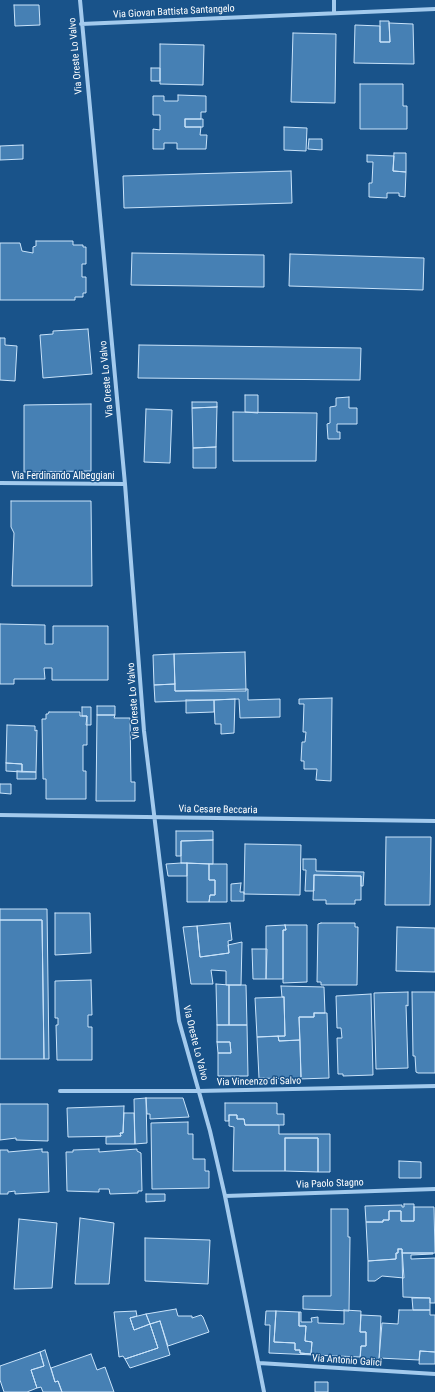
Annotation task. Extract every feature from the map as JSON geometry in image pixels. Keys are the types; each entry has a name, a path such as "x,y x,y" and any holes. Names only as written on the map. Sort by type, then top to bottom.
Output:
{"street":[{"name":"Via Oreste Lo Valvo","path":"80,0 81,24 125,484 144,731 179,1021 225,1196 264,1392"},
{"path":"334,0 334,13"},
{"name":"Via Giovan Battista Santangelo","path":"81,24 435,9"},
{"name":"Via Ferdinando Albeggiani","path":"0,483 125,484"},
{"name":"Via Cesare Beccaria","path":"0,815 435,821"},
{"name":"Via Vincenzo di Salvo","path":"60,1091 198,1091 435,1086"},
{"name":"Via Paolo Stagno","path":"225,1196 435,1189"},
{"name":"Via Antonio Galici","path":"259,1363 435,1374"}],"building":[{"path":"14,5 39,5 40,25 15,26"},
{"path":"380,21 389,21 390,42 380,42"},
{"path":"389,23 413,24 414,64 354,63 355,25 380,26 380,42 390,42"},
{"path":"293,33 336,34 335,103 291,102"},
{"path":"160,44 204,45 203,85 160,84"},
{"path":"151,68 160,68 160,81 151,81"},
{"path":"360,84 403,84 403,106 407,106 407,129 360,129"},
{"path":"178,95 206,96 206,112 201,112 201,119 185,119 185,127 201,127 200,135 207,135 206,149 177,149 177,143 164,143 164,149 153,149 153,129 160,130 160,115 153,115 153,96 164,96 164,101 178,101"},
{"path":"185,119 203,119 203,127 185,127"},
{"path":"284,127 307,128 306,151 284,150"},
{"path":"309,139 322,139 322,150 308,149"},
{"path":"23,145 23,159 0,160 0,146"},
{"path":"394,153 406,153 406,172 393,171"},
{"path":"367,155 394,156 393,171 406,172 405,197 399,196 399,193 387,193 387,198 369,197 369,183 372,183 373,162 367,162"},
{"path":"291,171 292,203 124,208 123,176"},
{"path":"36,241 73,241 73,245 83,245 83,247 86,247 86,264 82,264 82,277 86,277 86,293 83,293 83,297 75,297 75,300 0,300 0,243 20,243 22,251 33,253 33,247 36,246"},
{"path":"132,253 264,255 264,287 131,285"},
{"path":"290,254 424,258 423,290 289,286"},
{"path":"88,329 92,374 43,378 40,335 53,334 53,331"},
{"path":"0,338 5,338 5,345 17,346 15,381 0,380"},
{"path":"139,345 361,348 360,380 138,378"},
{"path":"245,395 258,395 258,413 245,412"},
{"path":"349,397 349,408 357,408 357,424 337,424 337,432 340,432 340,439 328,439 327,424 330,423 330,407 336,406 336,398"},
{"path":"192,402 217,402 217,407 192,408"},
{"path":"91,404 91,471 24,472 24,405"},
{"path":"217,407 216,447 193,448 192,408"},
{"path":"146,409 172,410 170,463 144,462"},
{"path":"233,412 317,413 316,461 233,461"},
{"path":"216,447 216,468 193,468 193,448"},
{"path":"11,501 91,501 92,586 12,586 14,533 11,527"},
{"path":"0,624 45,625 45,644 53,644 53,626 108,626 108,680 52,680 52,668 44,668 45,679 14,679 14,684 0,684"},
{"path":"245,652 246,691 175,691 174,654"},
{"path":"174,654 175,684 154,685 153,655"},
{"path":"175,684 175,691 248,689 248,700 280,699 280,717 240,718 239,699 155,702 154,685"},
{"path":"332,698 331,781 316,780 317,769 304,769 304,761 301,761 302,742 305,742 306,732 303,732 304,704 299,704 299,699"},
{"path":"235,699 234,733 221,734 221,724 215,724 214,700"},
{"path":"186,700 214,700 214,712 186,713"},
{"path":"97,706 115,706 115,715 97,715"},
{"path":"82,707 91,707 91,725 86,725 87,716 82,716"},
{"path":"49,712 80,712 80,716 87,716 87,745 83,745 83,771 86,771 86,799 46,799 46,779 43,779 42,719 46,719 46,714"},
{"path":"97,715 115,715 114,718 130,718 131,782 135,782 135,801 96,801"},
{"path":"7,725 35,726 35,731 37,730 36,772 22,772 22,764 6,763"},
{"path":"6,763 22,764 22,772 6,771"},
{"path":"17,771 36,772 36,779 17,779"},
{"path":"0,784 11,784 11,794 0,793"},
{"path":"176,831 213,831 213,840 181,841 181,856 176,856"},
{"path":"386,837 431,837 430,905 385,905"},
{"path":"213,840 213,864 181,863 181,841"},
{"path":"245,844 301,845 300,895 244,894"},
{"path":"303,859 316,859 316,871 364,872 363,886 361,886 361,876 314,875 314,891 305,891 306,870 303,870"},
{"path":"187,863 187,876 168,876 166,864"},
{"path":"187,863 209,864 209,880 215,880 215,895 210,895 209,902 187,902"},
{"path":"209,864 227,864 227,902 209,902 210,895 215,895 215,880 209,880"},
{"path":"314,875 361,876 361,900 355,900 355,904 326,904 326,900 313,900"},
{"path":"241,883 240,892 244,892 244,901 231,901 231,884"},
{"path":"0,909 47,909 49,1059 44,1059 42,920 0,920"},
{"path":"55,913 90,913 91,953 55,955"},
{"path":"0,920 42,920 44,1059 0,1059"},
{"path":"230,923 232,940 228,941 229,953 200,957 197,926"},
{"path":"355,923 355,927 358,927 357,985 321,985 321,982 317,982 318,924"},
{"path":"285,925 307,925 307,982 283,983 283,930 286,930"},
{"path":"285,925 286,930 283,930 283,979 266,979 266,926"},
{"path":"197,926 200,957 229,953 228,945 242,942 241,985 226,985 226,971 211,970 213,984 191,984 183,927"},
{"path":"397,927 435,928 435,972 396,971"},
{"path":"252,949 267,949 266,979 253,979"},
{"path":"91,980 92,1015 88,1015 88,1027 92,1027 92,1060 57,1060 56,1025 58,1025 58,1018 55,1018 55,981"},
{"path":"216,984 229,985 229,1025 217,1025"},
{"path":"229,985 246,985 247,1025 229,1025"},
{"path":"281,986 324,987 325,1013 314,1013 314,1017 299,1017 300,1040 279,1041 278,1036 285,1036 284,997 282,997"},
{"path":"408,992 408,1006 406,1005 408,1068 376,1069 374,993"},
{"path":"412,992 435,992 435,1073 416,1072 415,1056 413,1056"},
{"path":"371,994 373,1075 343,1076 343,1074 338,1074 337,1038 342,1038 341,1028 337,1028 336,996"},
{"path":"284,997 285,1036 257,1037 255,998"},
{"path":"314,1013 327,1013 329,1078 299,1079 301,1077 299,1017 314,1017"},
{"path":"217,1025 247,1025 248,1076 218,1076 218,1053 231,1053 230,1042 217,1042"},
{"path":"278,1036 279,1041 300,1040 301,1077 299,1079 259,1078 257,1037"},
{"path":"217,1042 230,1042 231,1053 218,1053"},
{"path":"146,1098 183,1098 189,1117 150,1119 150,1114 147,1114"},
{"path":"146,1098 147,1143 135,1144 134,1099"},
{"path":"225,1103 277,1103 277,1114 284,1114 284,1125 245,1125 244,1119 237,1119 237,1115 229,1115 229,1121 225,1121"},
{"path":"0,1104 48,1104 48,1141 16,1140 16,1138 0,1140"},
{"path":"124,1106 123,1133 120,1133 121,1136 68,1137 67,1108"},
{"path":"124,1113 134,1113 135,1144 106,1144 106,1137 121,1136 120,1133 123,1133"},
{"path":"229,1115 237,1115 237,1119 244,1119 245,1125 279,1125 279,1134 330,1134 330,1172 318,1172 318,1138 285,1138 285,1171 233,1171 234,1127 229,1126"},
{"path":"188,1122 188,1134 193,1134 193,1159 205,1159 205,1171 209,1171 209,1188 152,1189 151,1123"},
{"path":"285,1138 318,1138 318,1172 285,1171"},
{"path":"42,1149 42,1152 48,1152 49,1192 15,1194 15,1191 8,1192 8,1194 0,1194 0,1150 8,1150 8,1152"},
{"path":"99,1149 99,1152 137,1149 137,1151 141,1153 142,1191 138,1191 138,1193 110,1194 109,1189 99,1189 99,1192 67,1191 66,1152 73,1152 73,1150"},
{"path":"399,1161 421,1162 421,1178 399,1178"},
{"path":"146,1194 165,1194 165,1201 146,1202"},
{"path":"404,1204 414,1204 414,1221 401,1221 401,1211 389,1211 389,1220 383,1220 383,1222 366,1222 365,1206 402,1205 402,1207 404,1207"},
{"path":"414,1207 434,1207 435,1253 402,1253 402,1249 398,1249 396,1259 368,1261 366,1222 383,1222 383,1220 389,1220 389,1211 401,1211 401,1221 414,1221"},
{"path":"331,1209 348,1209 348,1237 350,1237 349,1311 303,1309 303,1296 331,1296"},
{"path":"80,1218 114,1223 109,1284 75,1284"},
{"path":"19,1219 57,1223 52,1288 14,1289"},
{"path":"145,1238 210,1240 208,1284 145,1281"},
{"path":"398,1249 402,1249 404,1278 382,1276 375,1281 368,1281 368,1261 396,1259"},
{"path":"402,1253 433,1253 411,1255 411,1259 435,1258 435,1303 430,1303 430,1298 403,1297"},
{"path":"412,1298 430,1298 430,1310 413,1310"},
{"path":"176,1309 178,1316 192,1316 192,1318 201,1315 209,1332 168,1346 160,1321 150,1324 146,1314"},
{"path":"344,1310 361,1311 360,1332 366,1332 366,1346 361,1346 360,1357 269,1353 270,1325 265,1325 266,1311 276,1311 274,1342 295,1343 295,1350 300,1350 300,1353 311,1354 312,1342 305,1341 306,1326 299,1326 299,1312 301,1312 301,1322 312,1322 311,1318 318,1317 318,1323 344,1324"},
{"path":"399,1310 430,1310 430,1315 435,1315 435,1352 420,1351 419,1360 379,1358 382,1323 398,1324"},
{"path":"136,1311 137,1316 130,1318 134,1330 150,1324 158,1348 125,1359 123,1356 119,1357 114,1312"},
{"path":"276,1311 299,1312 299,1326 306,1326 305,1341 312,1342 311,1354 300,1353 300,1350 295,1350 295,1343 274,1342"},
{"path":"146,1314 150,1324 134,1330 130,1318"},
{"path":"361,1315 381,1316 379,1363 360,1362 361,1346 366,1346 366,1332 360,1332"},
{"path":"160,1321 170,1355 130,1368 125,1359 158,1348 150,1324"},
{"path":"45,1350 55,1382 58,1381 62,1392 43,1392 41,1387 37,1388 31,1370 44,1366 40,1352"},
{"path":"420,1351 435,1352 435,1364 419,1364"},
{"path":"40,1352 44,1366 31,1370 37,1388 27,1392 4,1392 0,1380 0,1366"},
{"path":"91,1354 97,1370 105,1367 114,1392 62,1392 58,1381 55,1382 51,1368"},
{"path":"315,1382 328,1382 328,1392 315,1392"}]}
